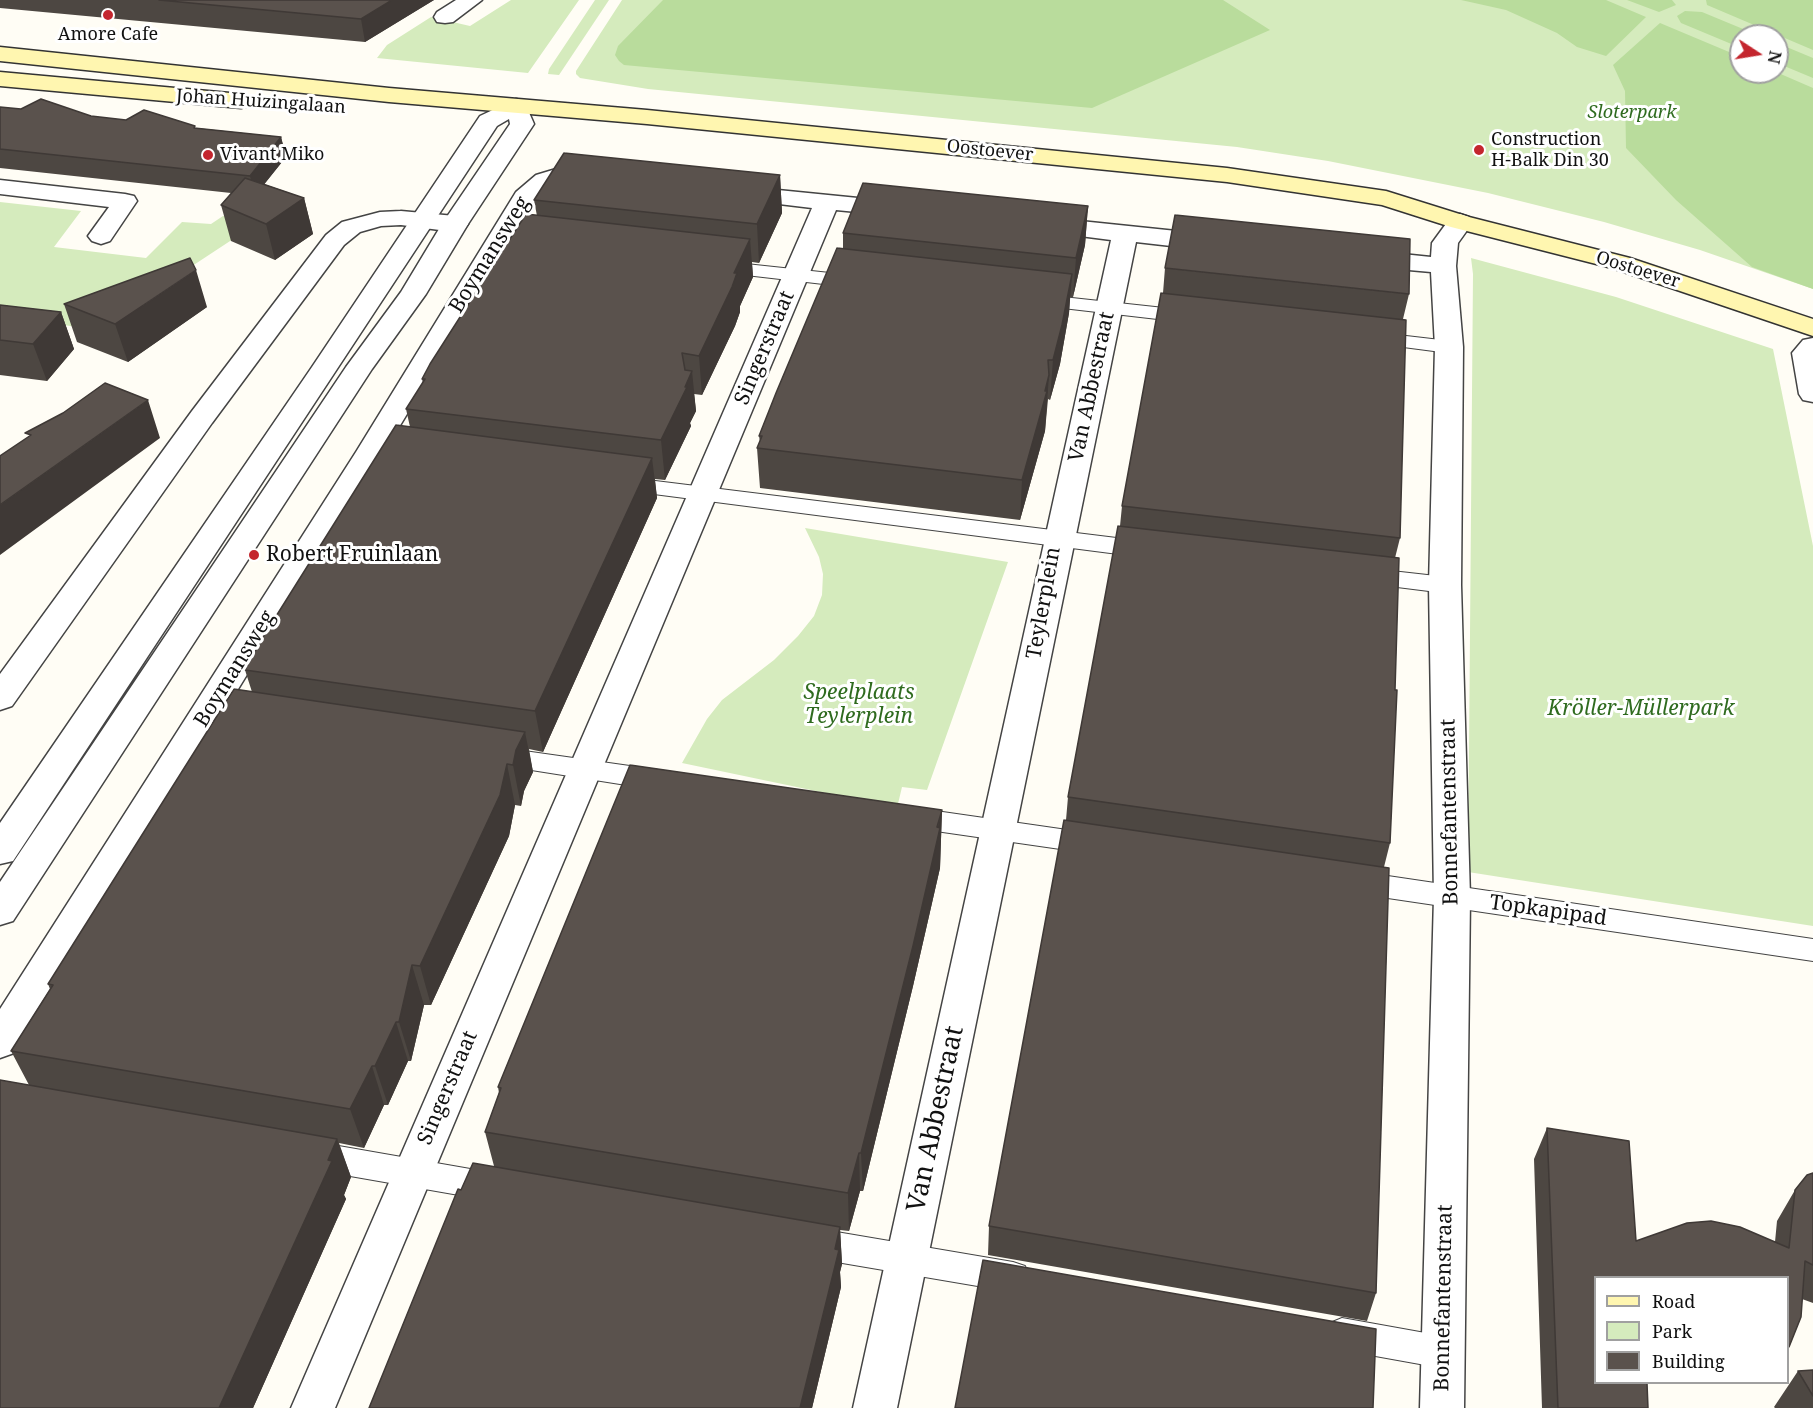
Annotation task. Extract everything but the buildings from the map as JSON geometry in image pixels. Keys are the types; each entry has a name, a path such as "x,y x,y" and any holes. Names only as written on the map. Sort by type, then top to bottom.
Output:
{"main road":[{"name":"Johan Huizingalaan","path":"0,54 519,115"},
{"name":"Johan Huizingalaan","path":"0,79 90,89 488,121 519,115"},
{"name":"Oostoever","path":"519,115 1227,175 1386,198 1460,222 1621,263 1813,328"}],"street":[{"path":"445,17 471,0"},
{"path":"0,911 347,386 413,294 519,115"},
{"path":"0,851 488,121"},
{"name":"Boymansweg","path":"0,1042 218,715 507,243 528,192 545,180 564,176 621,181"},
{"path":"0,187 125,201 101,236"},
{"path":"712,190 922,212"},
{"name":"Singerstraat","path":"703,494 827,202"},
{"path":"0,698 202,417 335,240 351,227 380,219 455,224"},
{"path":"1018,222 1243,245"},
{"name":"Bonnefantenstraat","path":"1442,1408 1452,897 1445,585 1449,346 1443,266 1445,243 1460,222"},
{"name":"Van Abbestraat","path":"1060,540 1125,233"},
{"path":"1337,255 1443,266"},
{"path":"702,265 877,284"},
{"path":"1016,298 1214,320"},
{"path":"1355,336 1449,346"},
{"path":"1813,346 1806,353 1813,394"},
{"name":"Teylerplein","path":"597,481 1060,540 998,830"},
{"path":"586,770 703,494"},
{"path":"1060,540 1176,554"},
{"path":"1340,573 1445,585"},
{"path":"470,753 680,784"},
{"name":"Singerstraat","path":"313,1408 586,770"},
{"path":"880,813 1114,847"},
{"name":"Van Abbestraat","path":"874,1408 998,830"},
{"name":"Topkapipad","path":"1324,878 1813,950"},
{"path":"285,1150 529,1193"},
{"path":"776,1236 1045,1283"},
{"path":"1314,1329 1442,1352"}],"green space":[{"path":"511,0 579,0 528,73 377,58 387,45 431,17 470,26"},
{"path":"595,0 609,0 559,75 548,74 549,69"},
{"name":"Sloterpark","path":"622,0 1813,0 1813,289 1700,250 1604,222 1488,193 1328,161 1237,147 648,89 580,78 576,74"},
{"path":"663,0 1223,0 1270,30 1092,108 624,65 615,55 618,46"},
{"path":"1461,0 1606,0 1646,17 1606,56 1577,47 1557,33 1506,10"},
{"path":"1627,0 1672,0 1676,5 1659,12"},
{"path":"1706,0 1813,0 1813,50 1789,40 1789,24 1752,24 1707,5"},
{"path":"1685,11 1702,12 1731,24 1729,24 1729,43 1681,23 1677,16"},
{"path":"1660,23 1729,52 1729,84 1789,84 1789,78 1813,88 1813,289 1752,267 1676,200 1626,148 1625,91 1613,65"},
{"path":"1789,48 1813,58 1813,78 1789,68"},
{"path":"0,202 81,211 54,247 146,258 182,222 211,224 223,216 262,220 139,301 77,327 23,319 0,329"},
{"name":"Kröller-Müllerpark","path":"1471,258 1616,297 1773,349 1813,546 1813,926 1468,872 1473,274"},
{"name":"Speelplaats Teylerplein","path":"805,528 1008,562 927,790 902,787 897,808 682,763 707,719 722,700 774,660 814,616 822,595 823,574 819,557"}],"place":[{"name":"Amore Cafe","path":"108,15"},
{"name":"Construction H-Balk Din 30","path":"1479,150"},
{"name":"Vivant Miko","path":"208,155"},
{"name":"Robert Fruinlaan","path":"254,555"}]}
